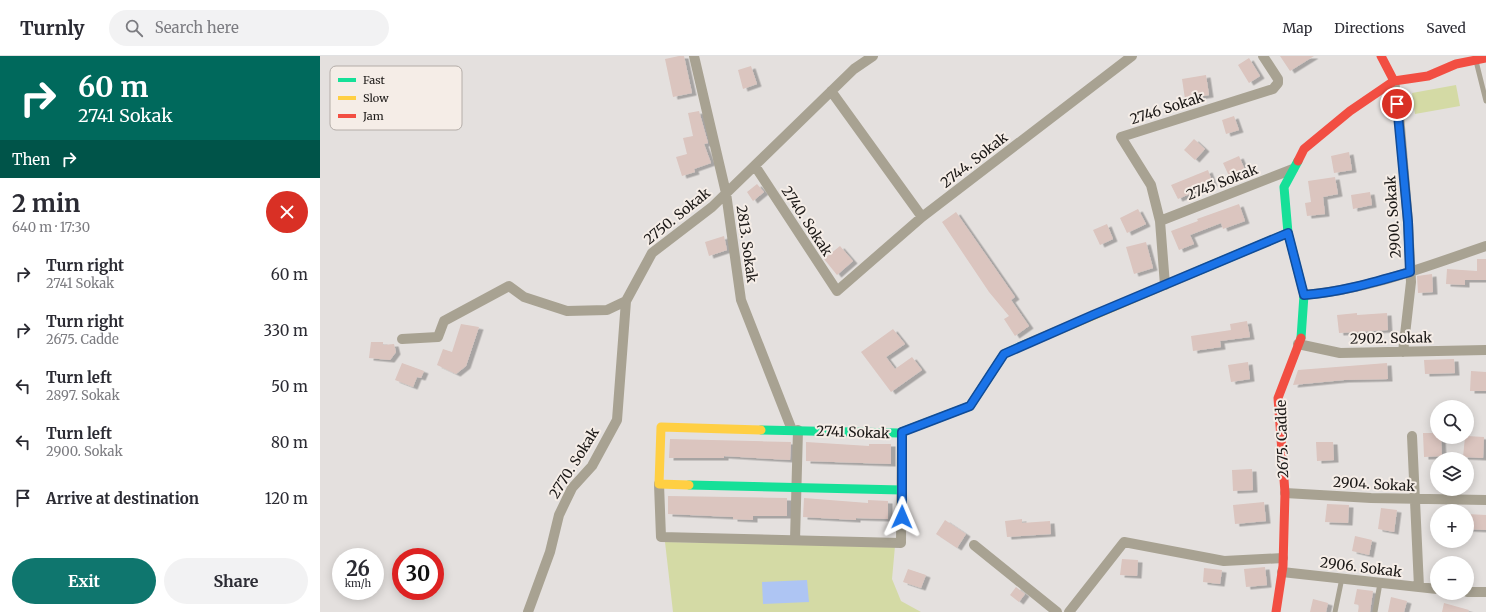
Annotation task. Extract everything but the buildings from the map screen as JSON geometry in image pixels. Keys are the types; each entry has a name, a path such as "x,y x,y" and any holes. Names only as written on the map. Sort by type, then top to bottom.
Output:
{"street":[{"name":"2813. Sokak","path":"694,56 726,193 741,300 795,430"},
{"name":"2750. Sokak","path":"626,301 652,253 712,207 854,69 873,56"},
{"name":"2744. Sokak","path":"837,291 922,217 1132,56"},
{"name":"2746 Sokak","path":"1165,285 1160,222 1151,185 1121,137 1273,89 1278,83 1263,56"},
{"path":"1381,56 1394,81 1428,76 1456,64 1486,58"},
{"name":"2675. Cadde","path":"1276,612 1282,572 1285,493 1278,398 1301,337 1304,295 1288,233 1284,187 1304,149 1350,111 1394,81"},
{"name":"2900. Sokak","path":"1394,81 1399,115 1408,222 1410,272 1403,352"},
{"path":"831,91 922,217"},
{"name":"2740. Sokak","path":"755,166 837,291"},
{"name":"2745 Sokak","path":"1160,222 1293,169"},
{"name":"2741 Sokak","path":"659,484 661,427 902,432 970,406 1004,354 1288,233"},
{"path":"1304,295 1325,293 1367,284 1410,272 1486,246"},
{"path":"402,339 438,337 444,321 509,286 524,297 567,311 606,310 626,301"},
{"name":"2770. Sokak","path":"528,612 550,552 559,515 572,488 592,466 617,420 626,301"},
{"name":"2902. Sokak","path":"1298,344 1340,353 1486,350"},
{"path":"795,430 795,540"},
{"path":"902,432 902,490 901,543 661,537 659,484 902,490"},
{"path":"1412,436 1416,500 1418,587"},
{"name":"2904. Sokak","path":"1285,493 1416,500 1486,500"},
{"path":"1069,612 1124,542 1224,561 1283,558"},
{"path":"974,546 1057,612"},
{"name":"2906. Sokak","path":"1282,572 1430,588"},
{"path":"1474,592 1486,592"}],"lane":[{"path":"1476,60 1486,101"},
{"path":"1335,612 1342,578"},
{"path":"1375,612 1380,583"}],"green space":[{"path":"1456,85 1460,106 1415,114 1412,93"},
{"path":"665,542 895,546 892,579 901,601 921,612 673,612"}],"water":[{"path":"807,580 809,602 763,604 762,582"}],"traffic: fast":[{"path":"1298,161 1284,187 1288,233 1304,295 1301,338"},
{"path":"1200,270 1288,233"},
{"path":"761,430 899,433 970,406 1004,354 1026,344"},
{"path":"689,485 902,490"}],"traffic: slow":[{"path":"1026,344 1200,270"},
{"path":"689,485 659,484 661,427 761,430"}],"traffic: jam":[{"path":"1381,56 1394,81"},
{"path":"1298,161 1304,149 1350,111 1394,81 1428,76 1456,64 1486,58"},
{"path":"1276,612 1283,566 1285,493 1278,398 1301,338"}],"route":[{"path":"902,517 902,432 970,406 1004,354 1050,333 1288,233 1304,295 1325,293 1367,284 1410,272 1408,222 1397,104"}]}
